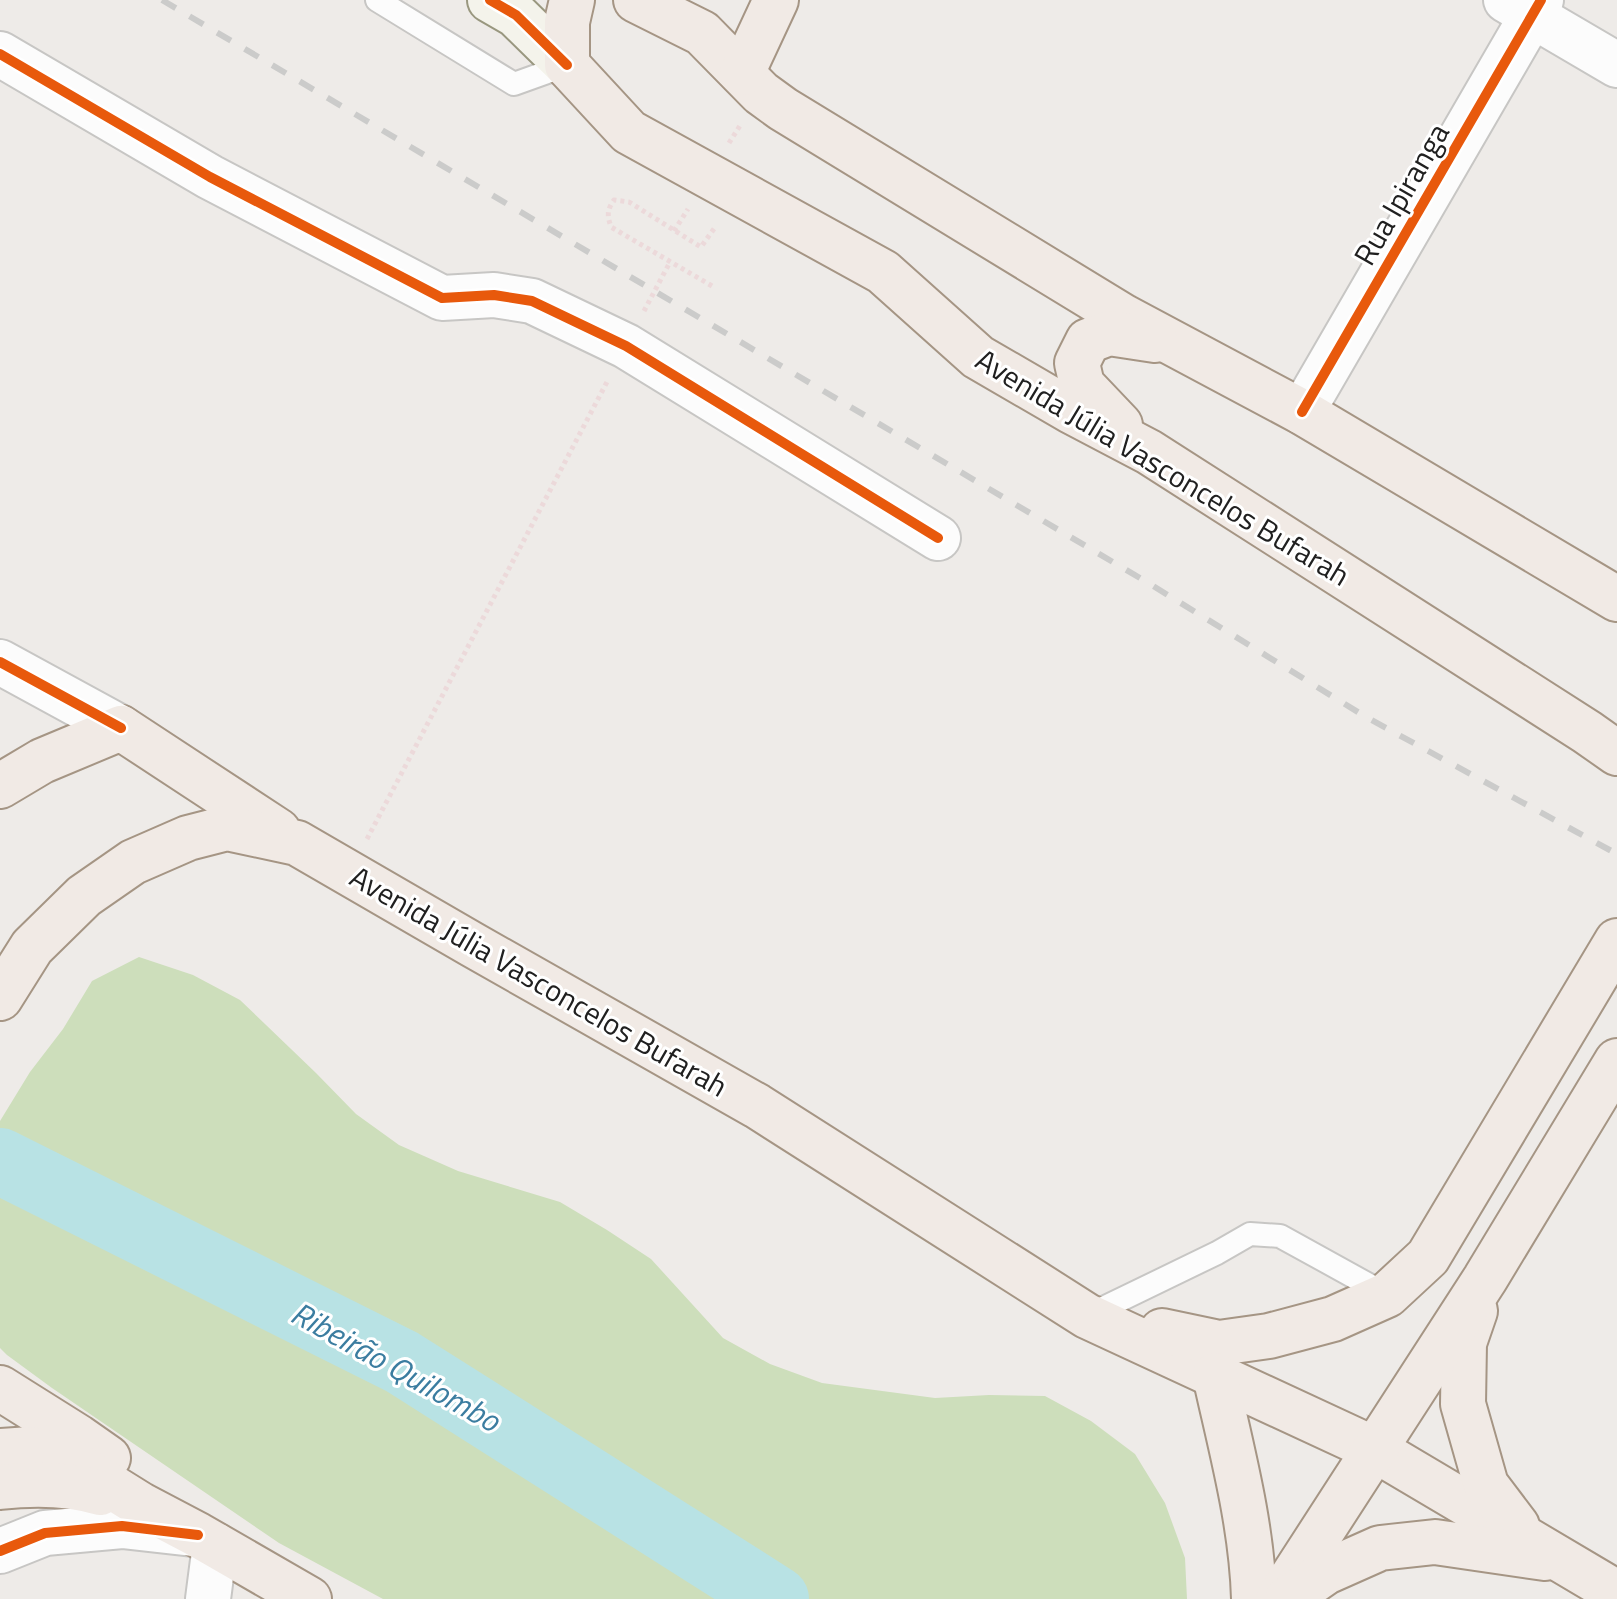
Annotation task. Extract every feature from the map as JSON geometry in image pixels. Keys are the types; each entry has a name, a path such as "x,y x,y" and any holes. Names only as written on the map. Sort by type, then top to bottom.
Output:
{"main road":[{"path":"567,65 567,22 572,0"},
{"path":"636,0 702,33 783,109 1124,317 1302,412 1617,599"},
{"path":"752,83 776,0"},
{"name":"Avenida Júlia Vasconcelos Bufarah","path":"567,65 629,132 883,272 978,357 1149,452 1617,753"},
{"path":"1149,452 1082,385 1077,363 1088,341 1109,333 1146,337 1177,345"},
{"path":"0,786 42,761 121,728 297,843"},
{"name":"Avenida Júlia Vasconcelos Bufarah","path":"0,998 32,947 84,896 133,862 188,838 227,828 297,843 757,1106 1087,1316 1374,1449 1617,1593"},
{"name":"Avenida Júlia Vasconcelos Bufarah","path":"1087,1316 1219,1343 1269,1336 1333,1319 1387,1295 1428,1257 1617,941"},
{"path":"1278,1599 1485,1279 1617,1061"},
{"path":"1485,1279 1464,1343 1463,1404 1486,1485 1526,1538"},
{"path":"1215,1375 1239,1489 1254,1576 1254,1599"},
{"path":"0,1388 78,1437 144,1485 207,1540"},
{"path":"0,1451 31,1449 64,1457 141,1505 309,1599"},
{"path":"0,1487 36,1483 85,1488 141,1505"},
{"path":"1287,1599 1326,1572 1380,1548 1435,1542 1563,1560"}],"street":[{"name":"Avenida Júlia Vasconcelos Bufarah","path":"490,0 516,15 567,65"},
{"path":"1526,5 1617,65"},
{"name":"Rua Ipiranga","path":"1302,412 1526,5"},
{"path":"0,54 210,177 442,298 494,295 532,301 626,346 938,538"},
{"path":"9,672 121,728"},
{"path":"0,1551 45,1533 122,1526 207,1540 208,1599"}],"lane":[{"path":"377,0 514,84 567,65"},
{"path":"1087,1316 1250,1234 1280,1236 1387,1295"}],"path":[{"path":"708,175 752,83"},
{"path":"712,286 611,227 607,217 614,200 629,202 701,247 717,225"},
{"path":"349,873 670,262"}],"green space":[{"path":"139,957 193,975 240,1000 356,1114 399,1145 458,1171 560,1202 607,1230 651,1259 723,1338 770,1364 822,1383 935,1398 1045,1396 1091,1421 1135,1454 1165,1503 1185,1558 1187,1599 383,1599 279,1543 52,1388 0,1348 0,1121 92,981"}],"waterway":[{"name":"Ribeirão Quilombo","path":"0,1161 402,1362 776,1599"}],"railway":[{"path":"162,0 1145,581 1366,717 1617,854"}],"cycle path":[{"path":"490,0 516,15 567,65"},
{"path":"1302,412 1541,0"},
{"path":"0,54 210,177 442,298 494,295 532,301 626,346 938,538"},
{"path":"0,662 121,728"},
{"path":"0,1551 45,1533 122,1526 198,1535"}]}
